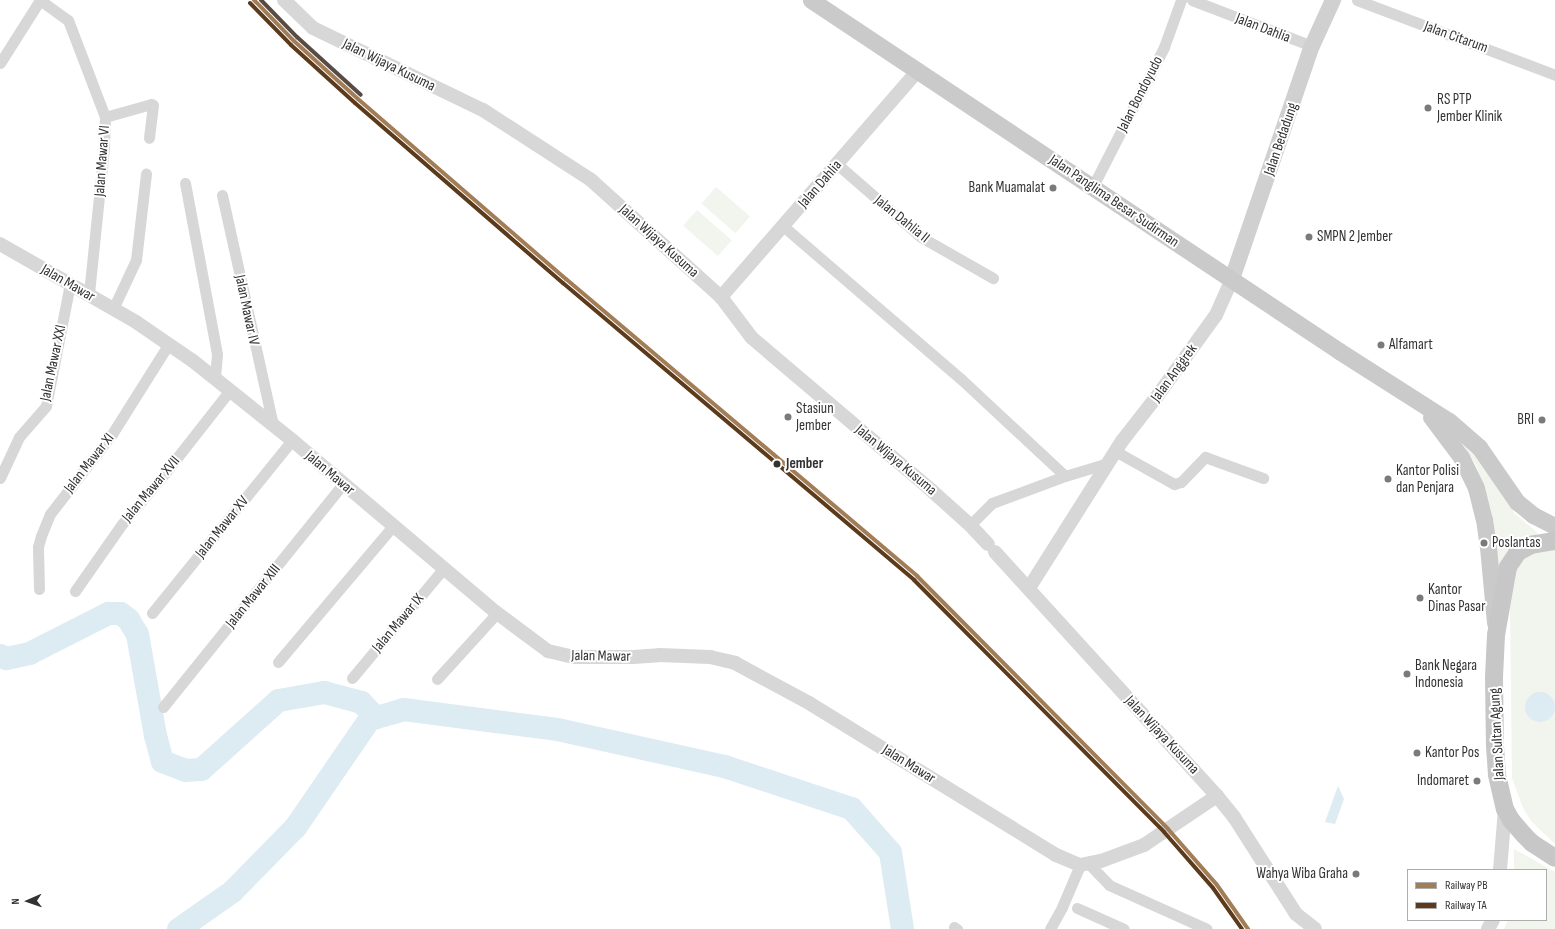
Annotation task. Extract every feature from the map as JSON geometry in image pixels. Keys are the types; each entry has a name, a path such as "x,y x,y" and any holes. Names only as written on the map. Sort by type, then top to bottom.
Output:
{"highway":[{"name":"Jalan Sultan Agung","path":"1555,541 1531,545 1518,552 1508,568 1496,635 1495,746 1497,775 1505,809 1511,820 1532,843 1555,858"}],"main road":[{"name":"Jalan Panglima Besar Sudirman","path":"811,0 1093,186 1339,351 1449,421 1479,447 1518,502 1533,515 1555,526"},
{"name":"Jalan Bedadung","path":"1232,279 1312,46 1333,0"},
{"name":"Jalan Panglima Besar Sudirman","path":"1418,401 1454,445 1476,488 1484,519 1488,547 1496,635"}],"street":[{"path":"0,64 40,0"},
{"name":"Jalan Mawar VI","path":"40,0 68,20 105,117 102,172 88,294"},
{"name":"Jalan Wijaya Kusuma","path":"284,0 313,28 484,110 591,180 721,297 752,338 970,525 1217,796 1234,817 1296,914 1315,929"},
{"name":"Jalan Bondoyudo","path":"1093,186 1164,48 1182,0"},
{"name":"Jalan Dahlia","path":"1192,0 1312,46"},
{"name":"Jalan Citarum","path":"1356,0 1555,75"},
{"name":"Jalan Dahlia","path":"721,297 918,70"},
{"path":"105,117 151,104 153,105 149,138"},
{"name":"Jalan Dahlia II","path":"837,164 921,237 993,278"},
{"path":"113,309 136,260 146,174"},
{"path":"185,183 217,354 215,378"},
{"name":"Jalan Mawar IV","path":"222,195 273,425"},
{"path":"783,226 961,379 1065,476"},
{"name":"Jalan Mawar","path":"0,244 113,309 215,378 292,440 392,526 497,613 548,651 574,657 633,657 659,655 710,657 735,663 809,703 1056,855 1085,865"},
{"name":"Jalan Anggrek","path":"1029,588 1112,457 1216,315 1232,279"},
{"name":"Jalan Mawar XXI","path":"0,478 19,437 46,406 70,284"},
{"name":"Jalan Mawar XI","path":"40,589 38,547 50,514 112,434 168,345"},
{"name":"Jalan Mawar XVII","path":"75,590 122,524 165,473 230,390"},
{"name":"Jalan Mawar XV","path":"152,613 292,440"},
{"path":"970,525 992,503 1112,457 1174,484 1181,482 1205,458 1263,478"},
{"name":"Jalan Mawar XIII","path":"163,707 344,484"},
{"path":"278,662 392,526"},
{"name":"Jalan Mawar IX","path":"352,678 443,568"},
{"path":"436,679 497,613"},
{"path":"1085,865 1101,862 1144,845 1217,796"},
{"path":"1500,869 1505,809"},
{"path":"1085,865 1109,885 1184,924 1207,929"},
{"path":"1050,929 1085,865"},
{"path":"1077,908 1124,929"}],"shaded area":[{"path":"716,187 750,217 736,233 702,204"},
{"path":"697,210 732,240 718,256 683,226"},
{"path":"1467,442 1515,514 1538,533 1498,580 1495,557 1494,522 1477,467 1463,444"},
{"path":"1555,549 1555,844 1531,821 1523,808 1512,778 1510,608 1512,578 1518,565 1527,556 1539,551"},
{"path":"1540,692 1551,696 1555,707 1551,718 1540,722 1529,718 1525,707 1529,696"},
{"path":"1338,786 1344,799 1335,824 1325,822"},
{"path":"1514,849 1555,872 1555,929 1504,929 1508,921 1547,921 1547,869 1514,869"}],"waterway":[{"path":"0,655 6,658 29,653 108,613 120,613 128,619 137,634 155,735 162,761 185,770 201,769 278,700 324,692 361,702 375,717"},
{"path":"178,929 232,891 295,827 369,719 403,709 557,729 724,766 851,808 890,852 902,929"}],"rail line":[{"name":"PB","path":"254,0 294,41 358,99 566,279 917,576 1168,829 1217,885 1248,929"},
{"name":"TA","path":"250,3 291,45 355,103 563,283 914,580 1164,832 1213,888 1242,929"}],"transit line":[{"path":"261,0 297,37 361,95"}],"place":[{"name":"RS PTP Jember Klinik","path":"1428,108"},
{"name":"Bank Muamalat","path":"1053,188"},
{"name":"SMPN 2 Jember","path":"1309,237"},
{"name":"Alfamart","path":"1381,345"},
{"name":"Stasiun Jember","path":"788,417"},
{"name":"BRI","path":"1542,420"},
{"name":"Jember","path":"777,464"},
{"name":"Kantor Polisi dan Penjara","path":"1388,479"},
{"name":"Poslantas","path":"1484,543"},
{"name":"Kantor Dinas Pasar","path":"1420,598"},
{"name":"Bank Negara Indonesia","path":"1407,674"},
{"name":"Kantor Pos","path":"1417,753"},
{"name":"Indomaret","path":"1477,781"},
{"name":"Wahya Wiba Graha","path":"1356,874"}]}
